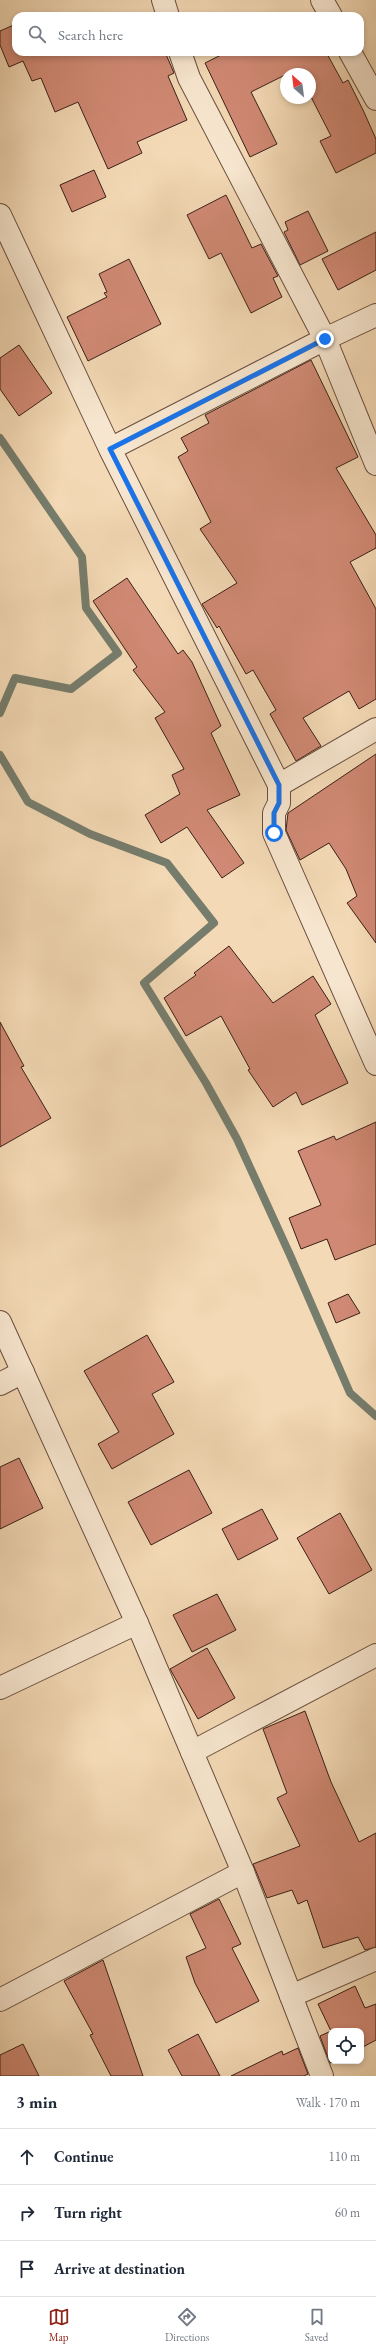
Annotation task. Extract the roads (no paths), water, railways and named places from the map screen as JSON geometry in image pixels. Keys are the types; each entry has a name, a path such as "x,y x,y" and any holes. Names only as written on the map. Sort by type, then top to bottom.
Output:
{"street":[{"path":"162,0 166,12"},
{"path":"322,0 329,12"},
{"path":"181,56 189,78 325,339 376,464"},
{"path":"352,56 376,100"},
{"path":"0,215 110,449 279,785 279,803 274,813 274,833 376,1064"},
{"path":"110,449 325,339 376,315"},
{"path":"279,785 376,729"},
{"path":"0,1322 137,1623 243,1872 322,2076"},
{"path":"0,1384 23,1372"},
{"path":"0,1688 137,1623"},
{"path":"192,1752 376,1656"},
{"path":"0,2000 243,1872"},
{"path":"291,1996 376,1959"}],"waterway":[{"path":"0,438 82,557 86,608 118,653 71,689 15,678 0,713"},
{"path":"0,755 28,802 90,834 167,863 214,923 144,983 206,1083 237,1139 290,1255 350,1393 376,1416"}]}
